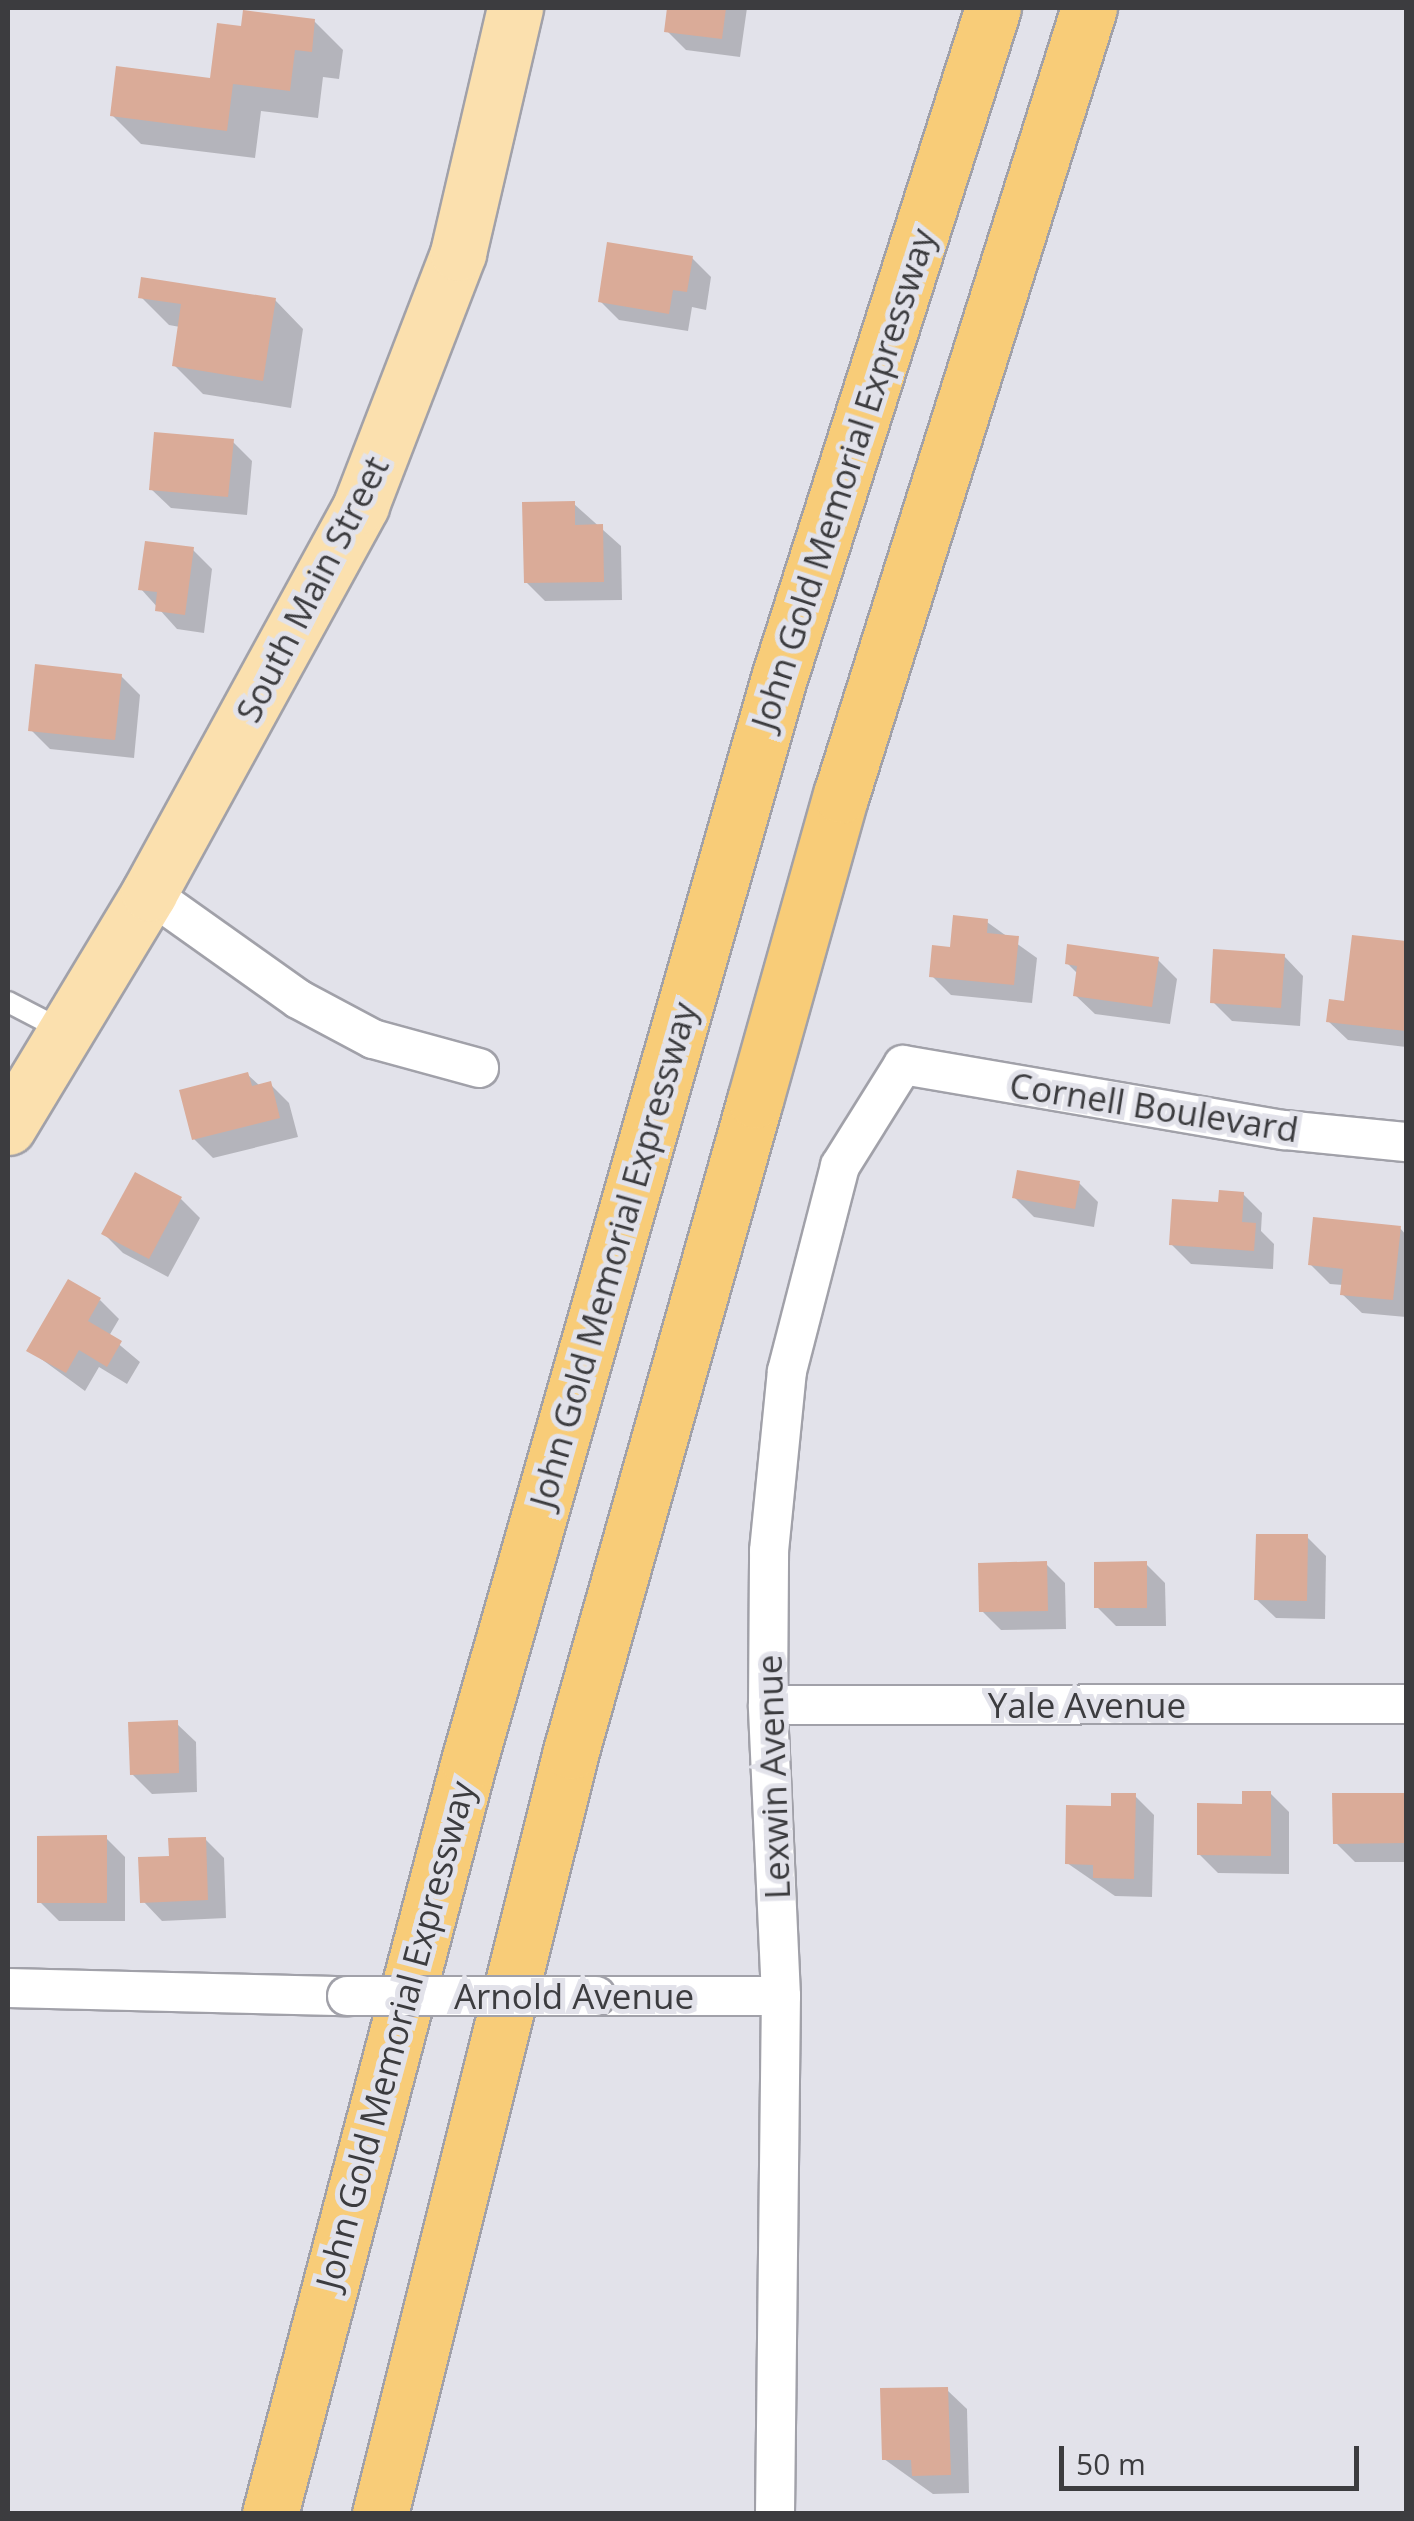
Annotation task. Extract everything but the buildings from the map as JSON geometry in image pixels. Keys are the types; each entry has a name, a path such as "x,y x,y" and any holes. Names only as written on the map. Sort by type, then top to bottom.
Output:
{"highway":[{"name":"John Gold Memorial Expressway","path":"270,2514 464,1780 762,734 993,8"},
{"path":"380,2514 570,1752 842,795 1089,8"}],"main road":[{"name":"South Main Street","path":"8,1127 149,893 322,585 368,487 458,253 515,8"}],"street":[{"path":"149,893 328,1015 373,1039 479,1068"},
{"name":"Cornell Boulevard","path":"903,1065 1285,1130 1406,1142"},
{"name":"Lexwin Avenue","path":"775,2514 782,1996 768,1706 770,1551 787,1371 840,1166 903,1065"},
{"name":"Yale Avenue","path":"768,1706 1406,1704"},
{"name":"Arnold Avenue","path":"8,1988 347,1996 782,1996"}],"lane":[{"path":"8,1002 64,1030"}]}
